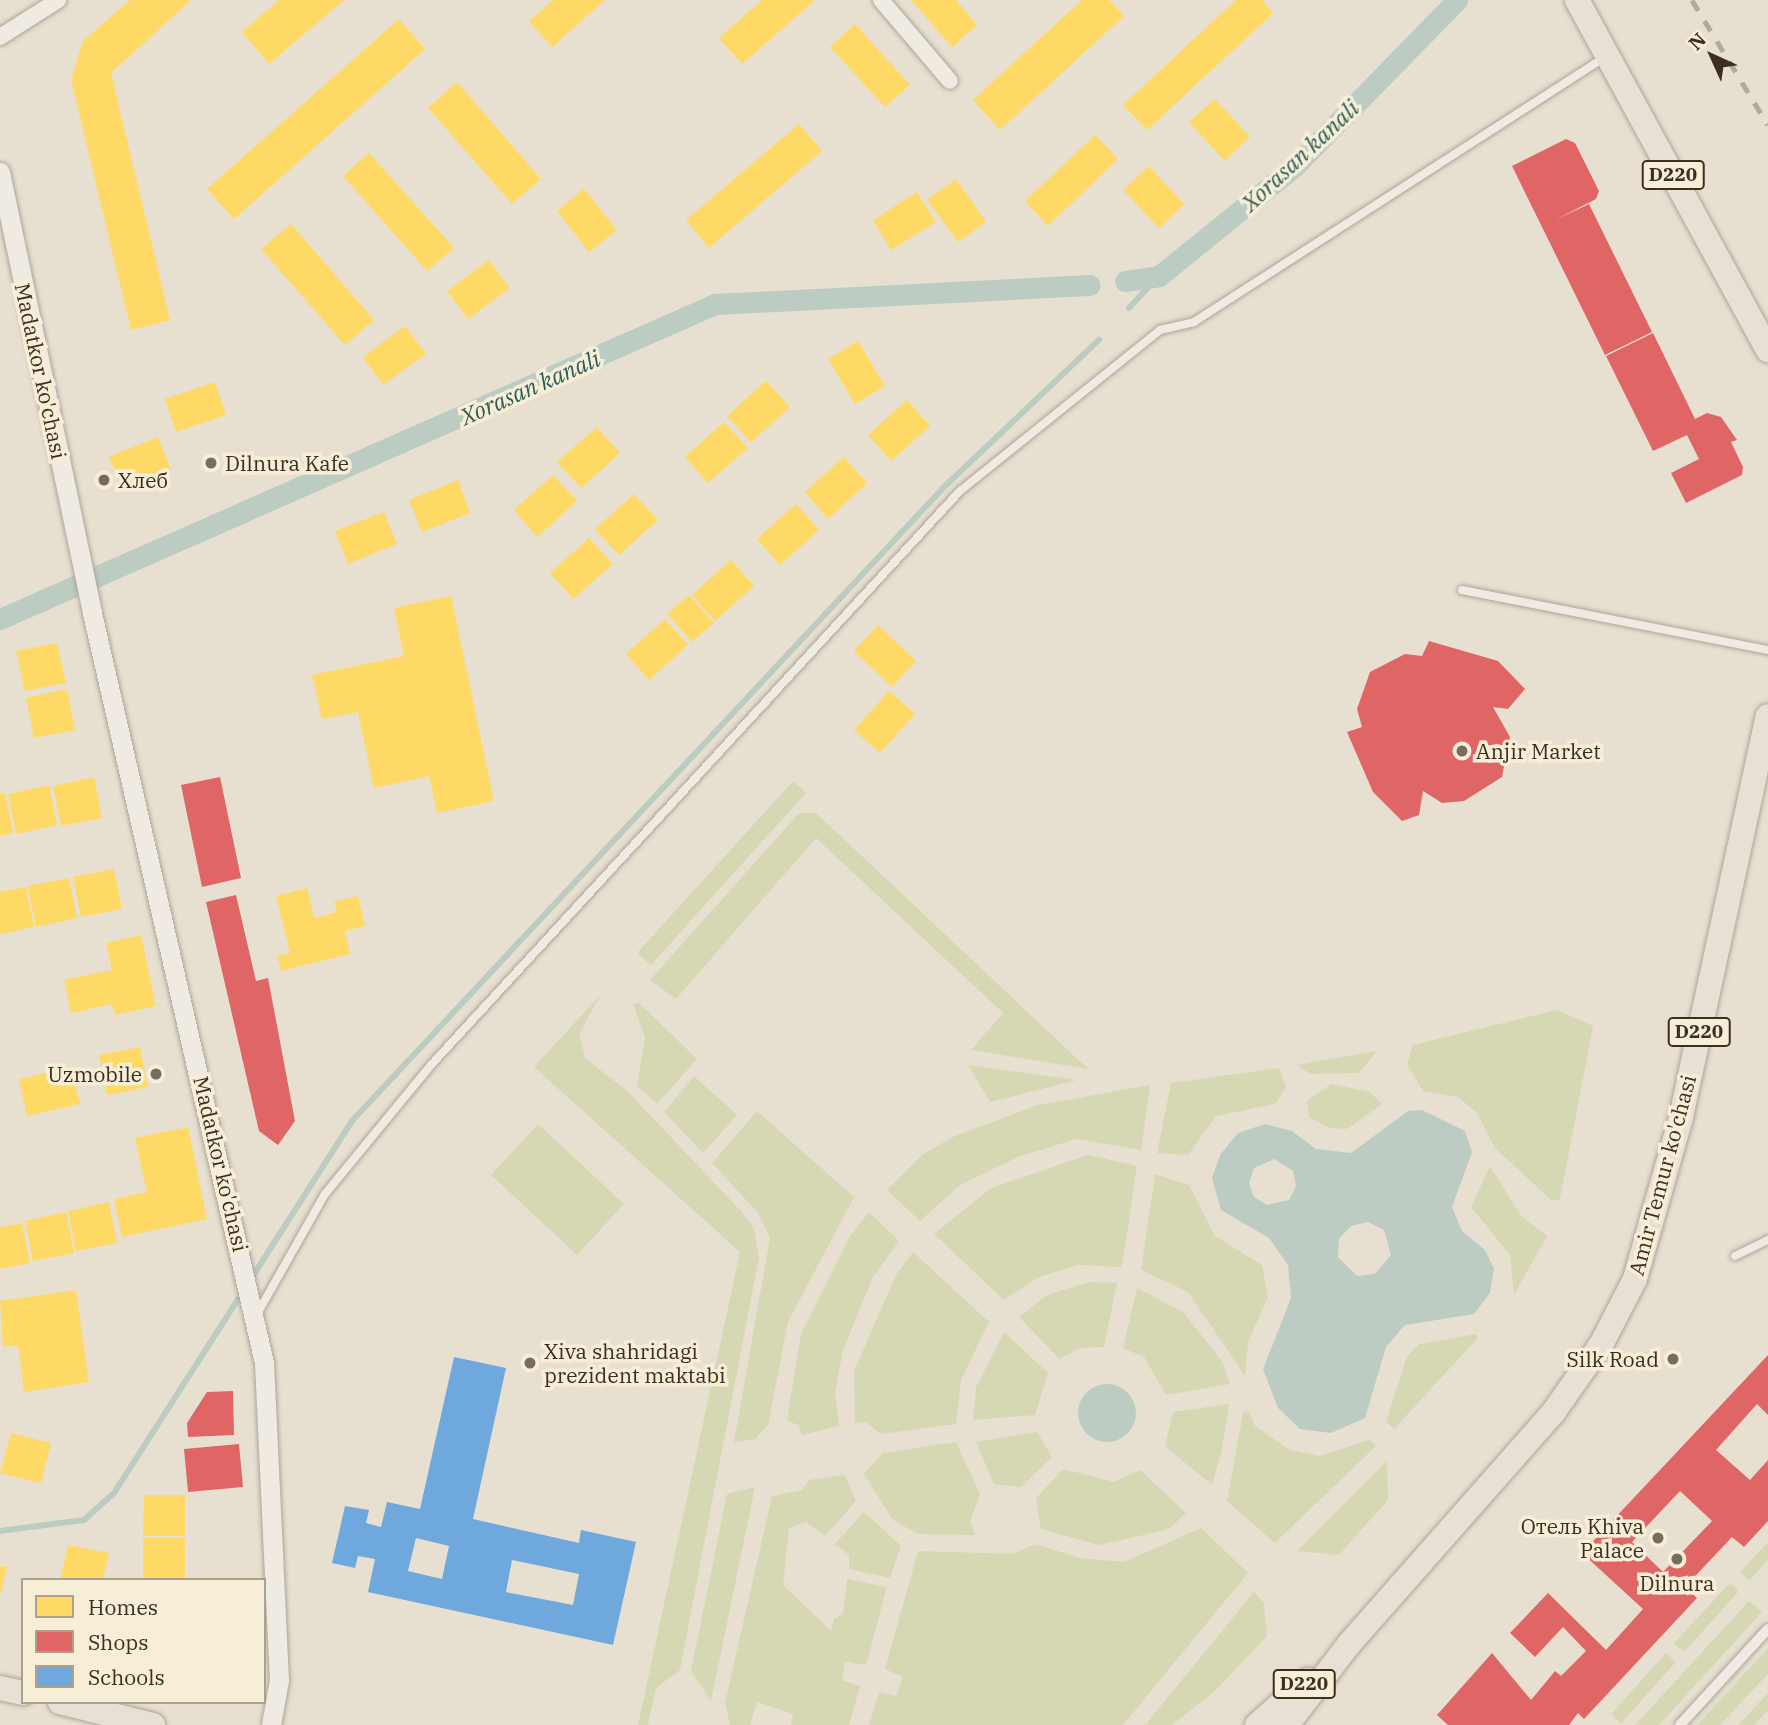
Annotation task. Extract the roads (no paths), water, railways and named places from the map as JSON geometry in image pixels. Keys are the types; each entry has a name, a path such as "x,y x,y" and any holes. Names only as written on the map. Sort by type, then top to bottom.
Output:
{"main road":[{"name":"D220","path":"1577,0 1768,350"},
{"name":"Amir Temur ko'chasi","path":"1287,1725 1350,1643 1553,1413 1602,1343 1635,1279 1681,1117 1768,716"},
{"name":"Amir Temur ko'chasi","path":"1257,1725 1350,1643"},
{"path":"0,1688 21,1693"},
{"path":"68,1704 153,1725"}],"street":[{"path":"0,37 58,0"},
{"path":"881,0 950,81"},
{"name":"Madatkor ko'chasi","path":"0,172 73,529 254,1311 269,1417 279,1680 271,1725"},
{"path":"1680,1725 1768,1629"}],"lane":[{"path":"254,1311 325,1194 431,1065 960,491 1160,330 1194,322 1608,56"},
{"path":"1462,590 1768,650"},
{"path":"1735,1256 1768,1240"}],"waterway":[{"name":"Xorasan kanali","path":"1125,281 1159,276 1296,165 1457,0"},
{"path":"1129,308 1159,276"},
{"name":"Xorasan kanali","path":"0,619 715,304 1090,285"},
{"path":"249,1282 352,1121 944,487 1099,340"},
{"path":"0,1531 84,1520 114,1493 243,1291"}],"railway":[{"path":"1692,0 1768,125"}],"place":[{"name":"Dilnura Kafe","path":"211,463"},
{"name":"Хлеб","path":"104,480"},
{"name":"Anjir Market","path":"1462,751"},
{"name":"Uzmobile","path":"156,1074"},
{"name":"Silk Road","path":"1673,1359"},
{"name":"Xiva shahridagi prezident maktabi","path":"530,1363"},
{"name":"Отель Khiva Palace","path":"1658,1538"},
{"name":"Dilnura","path":"1677,1559"}]}
